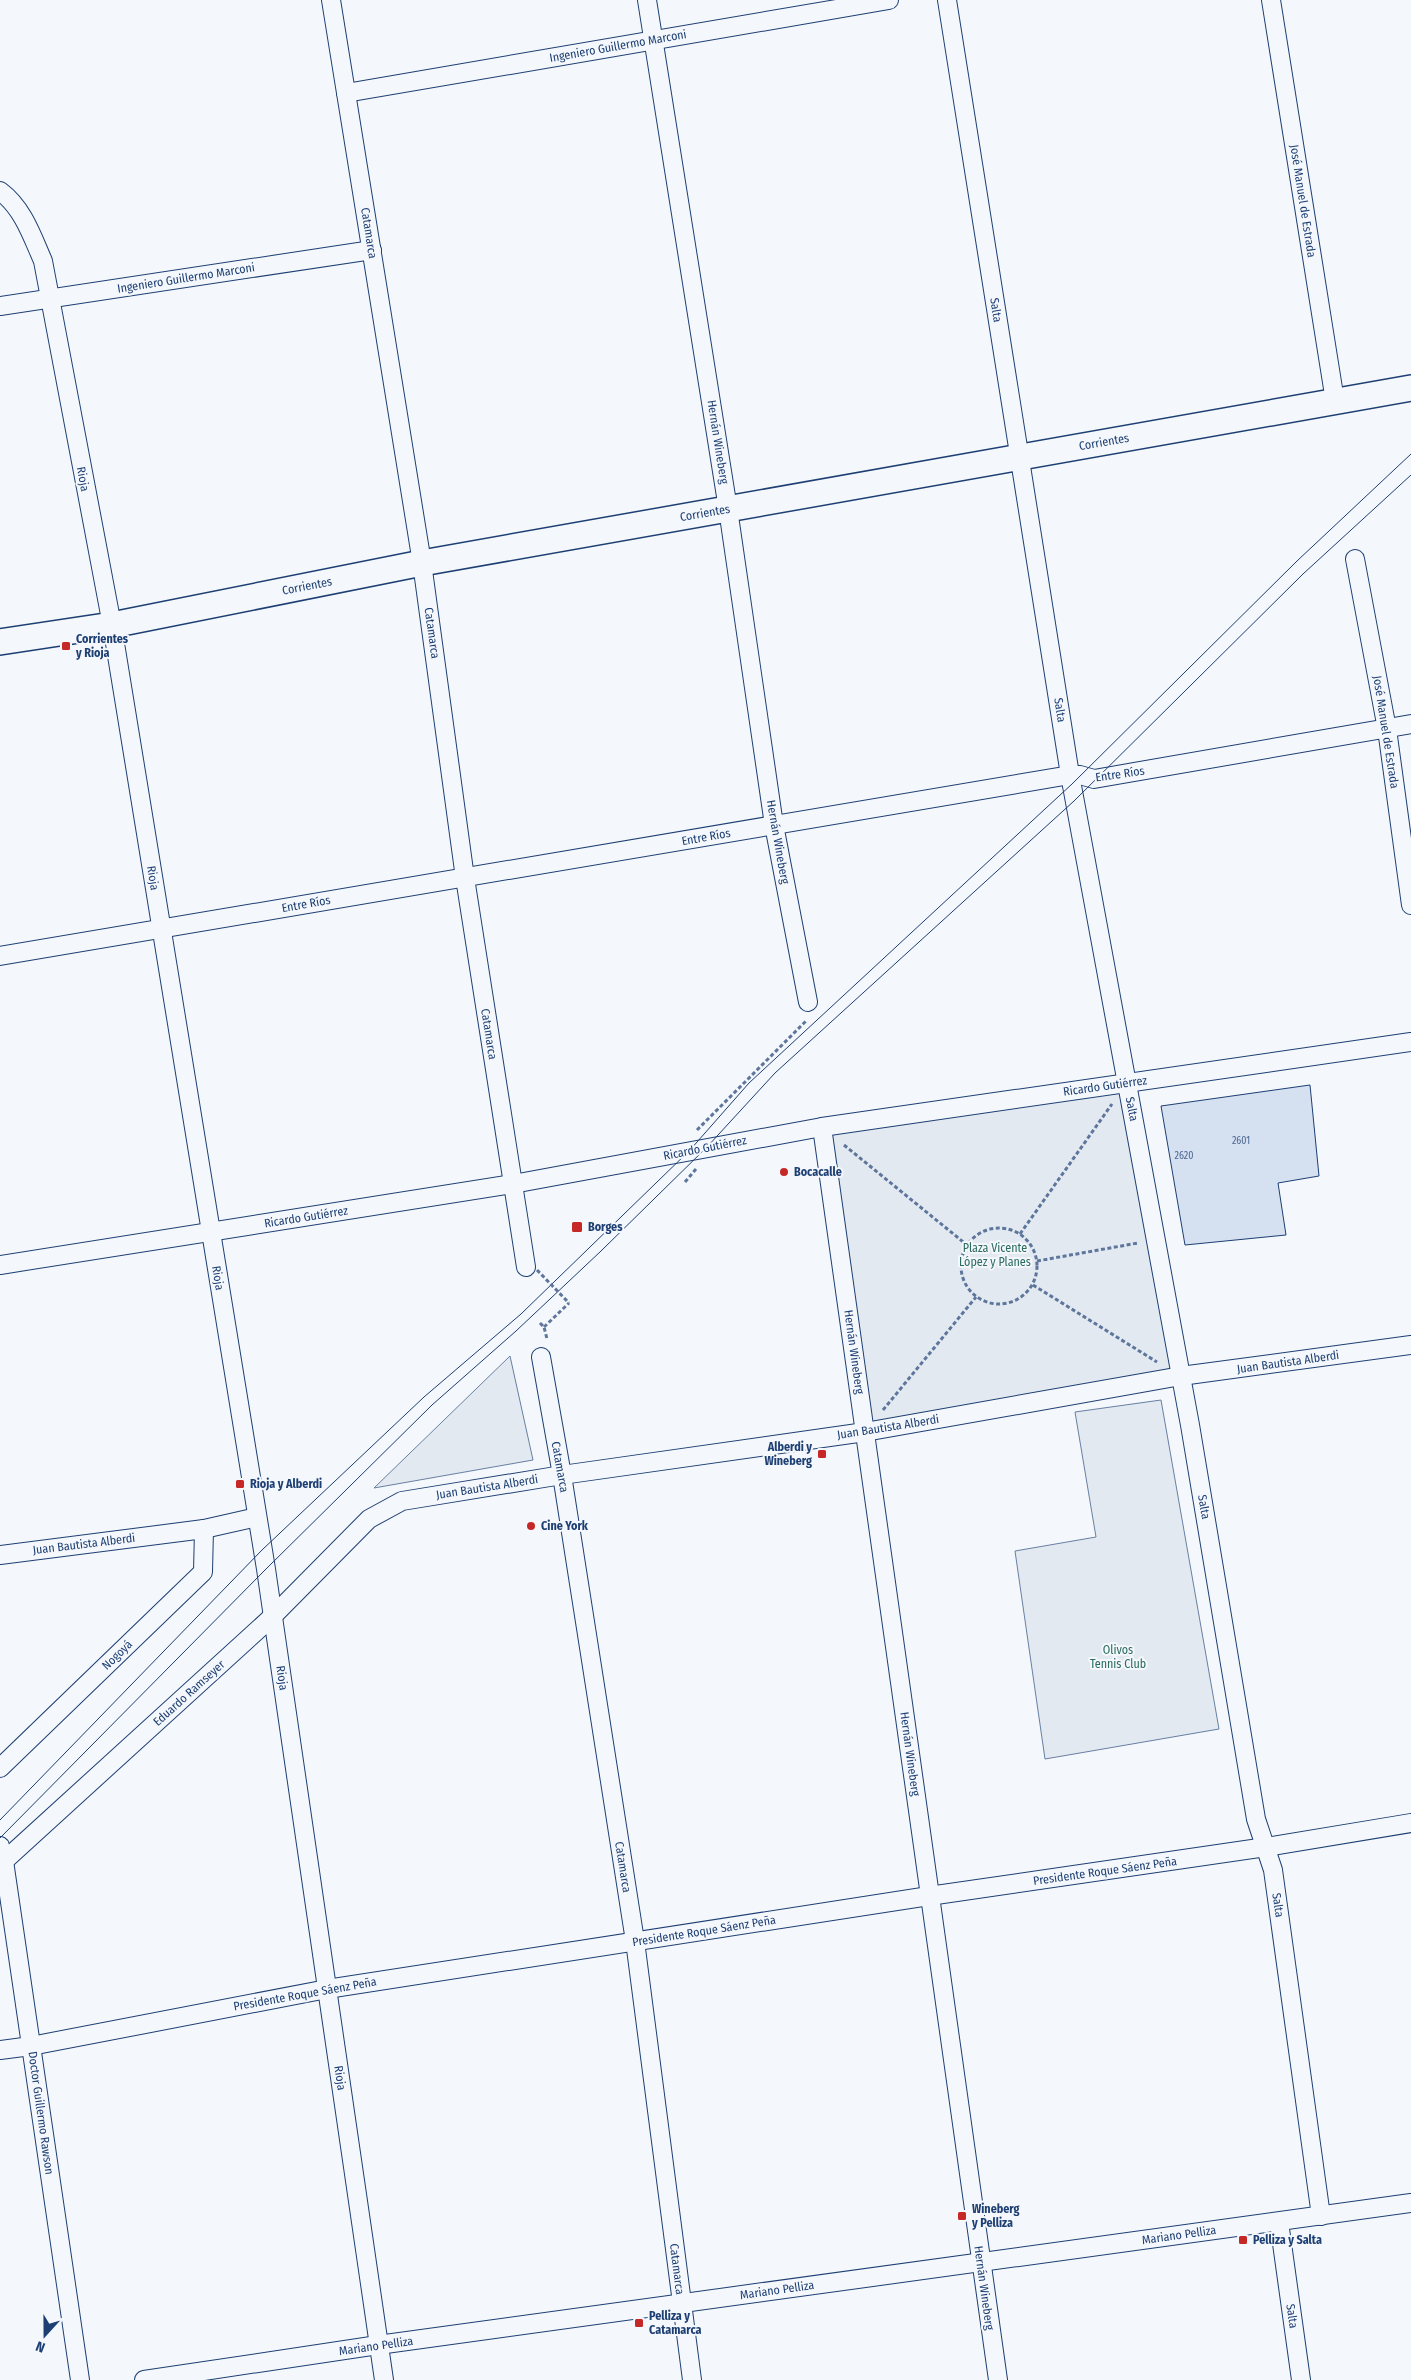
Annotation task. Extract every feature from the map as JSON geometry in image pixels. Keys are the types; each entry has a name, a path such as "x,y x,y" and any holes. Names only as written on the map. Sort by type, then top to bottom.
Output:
{"street":[{"name":"Catamarca","path":"331,0 422,563 465,878 513,1184 532,1268"},
{"name":"Hernán Wineberg","path":"647,0 728,509 774,825 808,1002"},
{"name":"Ingeniero Guillermo Marconi","path":"346,93 889,0"},
{"name":"Salta","path":"946,0 1070,775 1181,1376 1256,1819 1273,1870 1321,2216"},
{"name":"José Manuel de Estrada","path":"1271,0 1335,402"},
{"name":"Rioja","path":"0,192 7,196 27,222 43,261 48,299 112,625 273,1616 384,2380"},
{"name":"Ingeniero Guillermo Marconi","path":"0,306 372,250"},
{"name":"Corrientes","path":"0,642 112,625 422,563 1411,388"},
{"name":"José Manuel de Estrada","path":"1355,559 1387,729 1411,905"},
{"name":"Entre Ríos","path":"0,956 1070,775 1080,775 1094,780 1411,724"},
{"name":"Ricardo Gutiérrez","path":"0,1265 513,1184 822,1127 1411,1042"},
{"name":"Hernán Wineberg","path":"822,1127 998,2380"},
{"name":"Juan Bautista Alberdi","path":"369,1519 402,1501 562,1475 865,1432 1181,1376 1411,1345"},
{"name":"Catamarca","path":"540,1357 562,1475 635,1941 692,2380"},
{"name":"Juan Bautista Alberdi","path":"0,1555 204,1529 257,1517"},
{"name":"Eduardo Ramseyer","path":"2,1853 273,1616 369,1519"},
{"name":"Nogoyá","path":"0,1768 203,1572 204,1529"},
{"name":"Presidente Roque Sáenz Peña","path":"0,2050 31,2046 327,1989 929,1896 1266,1847 1411,1823"},
{"name":"Doctor Guillermo Rawson","path":"2,1853 80,2380"},
{"name":"Mariano Pelliza","path":"144,2380 378,2345 1411,2203"},
{"name":"Salta","path":"1279,2222 1301,2380"}],"path":[{"path":"683,1152 700,1125 808,1018 808,1002"},
{"path":"1020,1234 1127,1083"},
{"path":"822,1127 967,1245"},
{"path":"993,1228 1005,1228 1020,1234 1034,1249 1037,1273 1033,1284 1025,1295 1014,1302 1001,1305 988,1303 976,1297 967,1287 962,1276 960,1263 967,1245 981,1232 993,1228"},
{"path":"1037,1261 1144,1242"},
{"path":"532,1268 569,1303 544,1327"},
{"path":"1033,1284 1181,1376"},
{"path":"865,1432 976,1297"}],"green space":[{"name":"Plaza Vicente López y Planes","path":"1127,1083 1181,1376 865,1432 822,1127"},
{"path":"510,1356 533,1460 374,1488"},
{"name":"Olivos Tennis Club","path":"1161,1400 1219,1729 1045,1759 1015,1551 1096,1537 1075,1412"}],"building":[{"path":"1310,1085 1319,1176 1278,1183 1286,1235 1185,1245 1161,1106"}],"tram line":[{"path":"0,1820 262,1550 424,1397 521,1314 690,1150 749,1083 1072,784 1297,561 1411,454"},
{"path":"0,1838 266,1569 432,1405 516,1331 707,1147 775,1073 1074,801 1303,574 1411,475"}],"place":[{"name":"Corrientes y Rioja","path":"66,646"},
{"name":"Bocacalle","path":"784,1172"},
{"name":"Borges","path":"577,1227"},
{"name":"Alberdi y Wineberg","path":"822,1454"},
{"name":"Rioja y Alberdi","path":"240,1484"},
{"name":"Cine York","path":"531,1526"},
{"name":"Wineberg y Pelliza","path":"962,2216"},
{"name":"Pelliza y Salta","path":"1243,2240"},
{"name":"Pelliza y Catamarca","path":"639,2323"}]}
